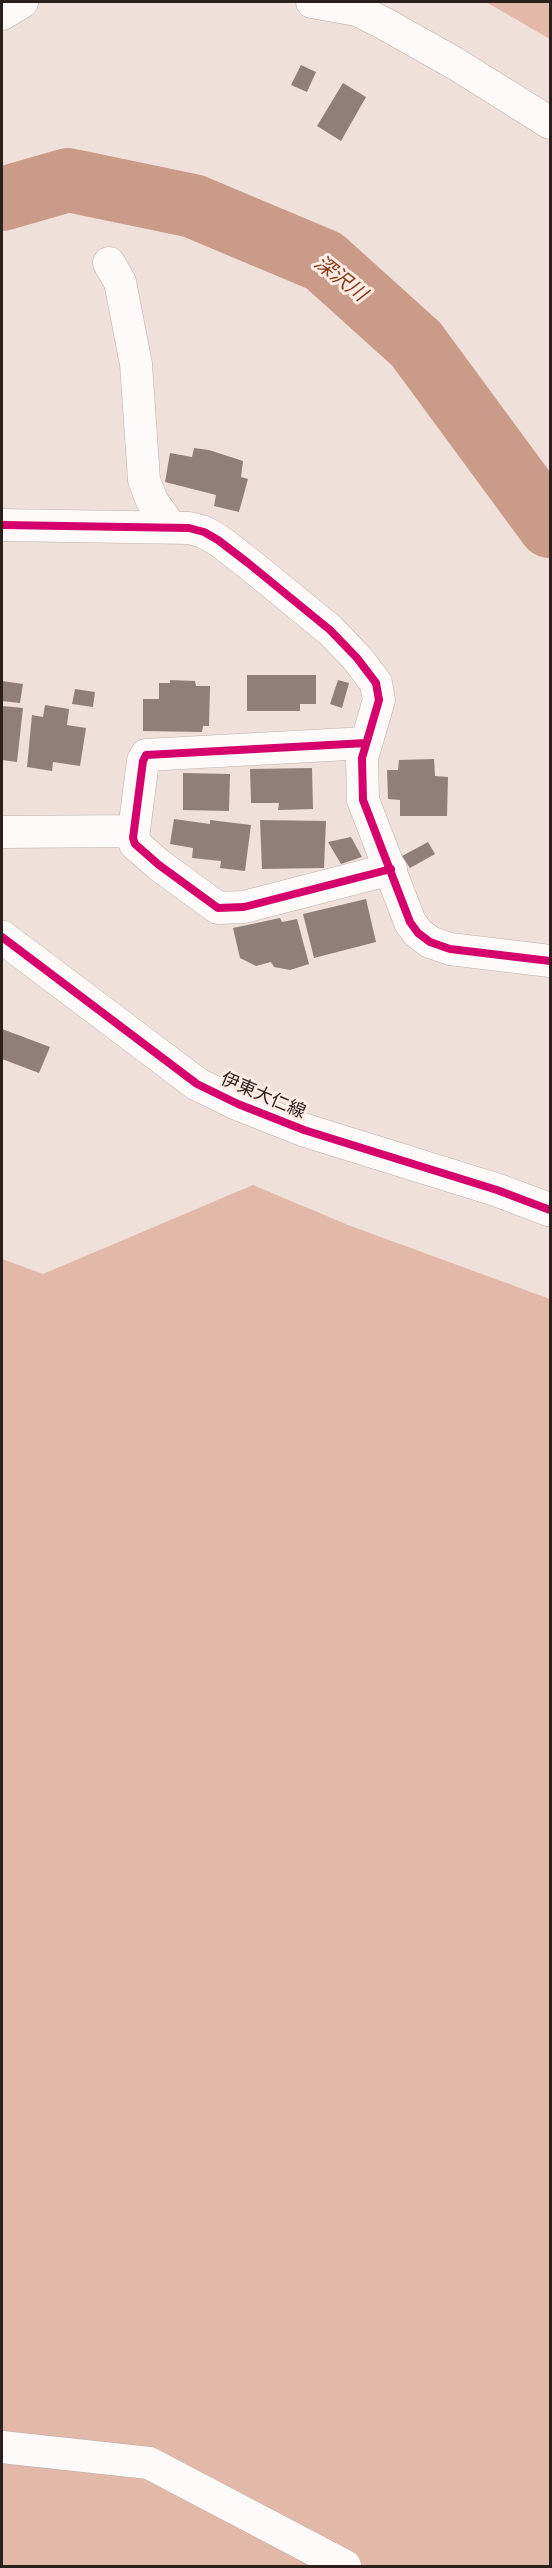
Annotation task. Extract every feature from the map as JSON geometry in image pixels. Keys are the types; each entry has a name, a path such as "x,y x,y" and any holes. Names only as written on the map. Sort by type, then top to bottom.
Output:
{"main road":[{"name":"伊東大仁線","path":"2,937 198,1084 238,1104 304,1130 497,1190 550,1210"}],"street":[{"path":"2,14 22,2"},
{"path":"312,2 357,10 385,24 456,64 550,123"},
{"path":"109,264 120,282 136,364 144,480 152,501 170,526"},
{"path":"2,525 170,526 204,532 218,540 330,630 357,658 376,684 379,700 362,758 363,800 410,922 418,933 430,942 450,949 550,961"},
{"path":"366,743 146,755 143,761 134,831 135,844 159,865 218,908 244,907 391,869"},
{"path":"2,831 134,831"},
{"path":"2,2447 149,2463 345,2566"}],"shaded area":[{"path":"486,2 550,2 550,39"},
{"path":"253,1185 348,1225 550,1299 550,2566 2,2566 2,1259 43,1274"}],"building":[{"path":"301,65 316,72 307,92 291,85"},
{"path":"343,83 366,97 341,141 317,126"},
{"path":"194,448 209,450 243,461 241,477 248,479 239,512 214,506 216,495 165,482 170,453 192,457"},
{"path":"247,675 316,675 316,704 300,704 300,711 247,711"},
{"path":"170,680 195,681 196,686 210,686 209,726 203,726 202,732 143,731 143,699 159,699 159,683 170,683"},
{"path":"338,680 349,683 342,708 330,704"},
{"path":"2,681 23,684 20,703 2,701"},
{"path":"75,689 95,692 93,707 72,704"},
{"path":"45,705 69,709 67,725 86,728 80,766 53,762 52,771 27,767 32,715 43,717"},
{"path":"2,706 23,708 17,762 2,760"},
{"path":"434,759 435,776 448,777 447,816 400,816 400,800 388,799 387,770 398,770 399,760"},
{"path":"312,768 313,809 278,810 279,803 251,803 250,769"},
{"path":"183,773 230,774 229,811 183,810"},
{"path":"174,819 210,824 210,820 251,825 245,871 220,868 221,861 192,858 193,848 170,844"},
{"path":"260,820 326,821 324,868 262,869"},
{"path":"351,837 362,857 341,864 328,842"},
{"path":"428,842 435,854 410,868 402,856"},
{"path":"366,899 376,942 314,958 303,914"},
{"path":"280,918 282,922 297,919 309,964 290,970 274,967 271,962 256,966 240,958 233,928"},
{"path":"2,1029 50,1047 39,1073 2,1059"}],"waterway":[{"name":"深沢川","path":"2,199 68,180 193,206 324,261 416,344 550,526"}],"cycle path":[{"path":"2,525 189,528 204,532 218,540 248,563 330,630 357,658 376,683 379,700 362,758 363,800 410,922 418,933 430,942 450,949 550,961"},
{"path":"366,743 146,755 143,761 133,838 135,844 159,865 218,908 244,907 391,869"},
{"path":"2,937 197,1084 238,1104 304,1130 497,1190 550,1210"}]}
